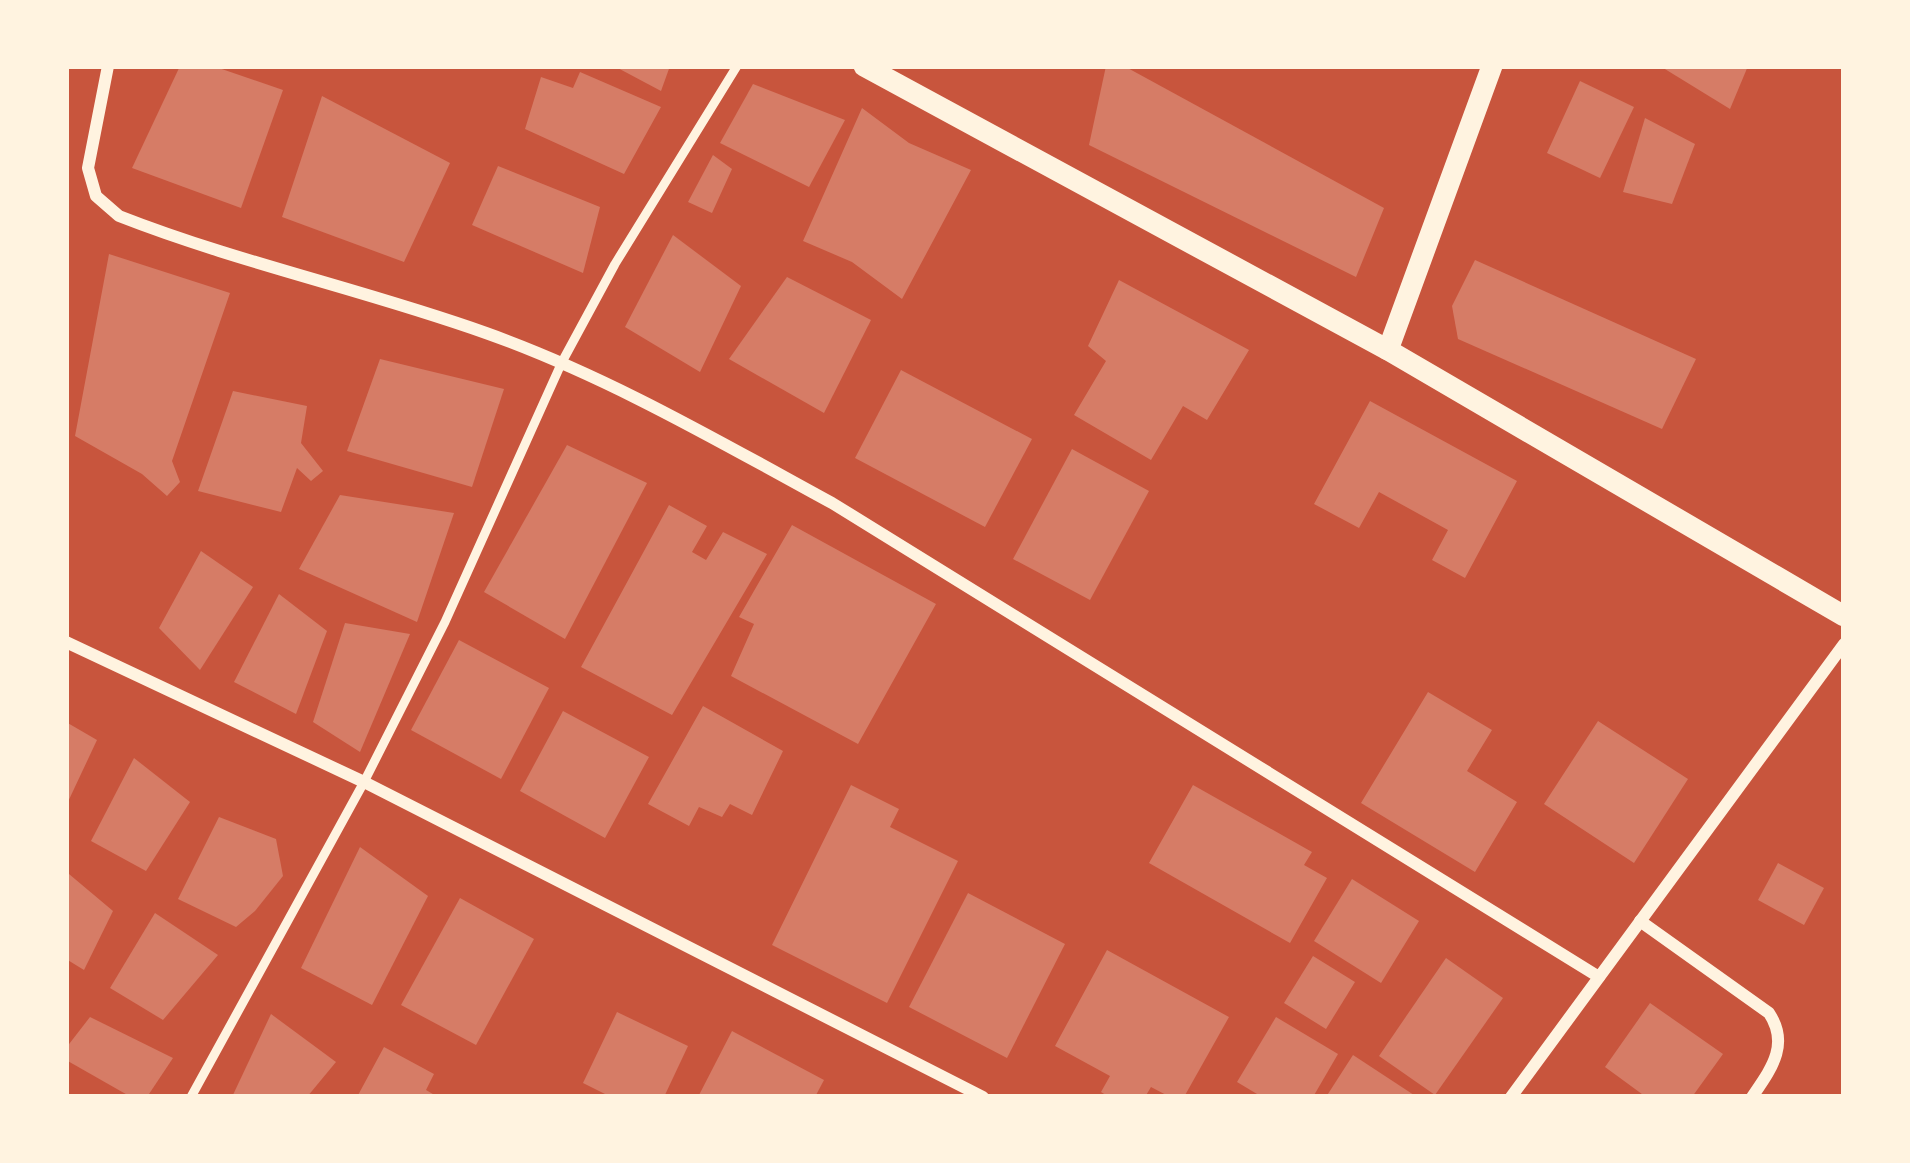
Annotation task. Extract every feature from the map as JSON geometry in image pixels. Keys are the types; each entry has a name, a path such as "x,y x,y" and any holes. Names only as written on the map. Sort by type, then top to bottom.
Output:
{"street":[{"path":"108,66 88,168 96,196 119,216 487,333 562,362 832,503 1599,977"},
{"path":"864,66 1388,350 1844,616"},
{"path":"1388,350 1492,66"},
{"path":"66,642 364,782 983,1097"},
{"path":"1511,1097 1844,644"},
{"path":"1640,921 1769,1012 1778,1026 1778,1051 1752,1097"}],"lane":[{"path":"191,1097 364,782 445,622 562,362 614,264 737,66"}],"building":[{"path":"180,66 213,66 283,90 241,208 132,168"},
{"path":"614,66 670,66 661,91"},
{"path":"1106,66 1124,66 1384,208 1356,277 1089,145"},
{"path":"1660,66 1748,66 1730,109"},
{"path":"580,72 661,107 624,174 525,129 541,77 573,88"},
{"path":"1580,81 1634,107 1600,178 1547,153"},
{"path":"753,84 845,120 809,187 720,143"},
{"path":"322,96 450,163 404,262 282,217"},
{"path":"862,108 909,143 971,170 902,299 852,262 803,241"},
{"path":"1645,118 1695,144 1672,204 1623,192"},
{"path":"713,155 732,169 712,213 688,202"},
{"path":"498,166 600,207 583,273 472,225"},
{"path":"673,235 741,286 700,372 625,327"},
{"path":"109,254 230,293 172,461 180,482 167,496 142,474 75,436"},
{"path":"1475,260 1696,359 1662,429 1458,339 1452,306"},
{"path":"787,277 871,320 824,413 729,359"},
{"path":"1119,280 1249,350 1207,420 1183,406 1151,460 1074,415 1106,361 1088,346"},
{"path":"380,359 504,389 472,487 347,451"},
{"path":"901,370 1032,439 985,527 855,458"},
{"path":"233,391 307,406 301,443 323,471 311,481 297,468 281,512 198,491"},
{"path":"1370,401 1517,481 1465,578 1432,560 1448,530 1379,492 1359,528 1314,504"},
{"path":"567,445 647,483 565,639 484,592"},
{"path":"1072,449 1149,491 1090,600 1013,559"},
{"path":"340,495 454,513 417,622 299,569"},
{"path":"669,505 707,526 692,552 706,560 723,532 767,554 672,715 581,667"},
{"path":"792,525 936,604 858,744 731,676 754,624 739,617"},
{"path":"201,551 253,587 200,670 159,628"},
{"path":"279,594 327,631 296,714 234,682"},
{"path":"345,623 410,634 360,752 313,722"},
{"path":"459,640 549,688 501,779 411,730"},
{"path":"1428,692 1492,730 1467,771 1517,802 1475,872 1361,803"},
{"path":"703,706 783,751 752,815 730,804 722,817 699,807 689,826 648,804"},
{"path":"563,711 649,757 605,838 520,791"},
{"path":"1598,721 1688,779 1634,863 1544,804"},
{"path":"66,722 97,740 66,806"},
{"path":"134,758 190,802 146,871 91,841"},
{"path":"851,785 899,809 890,827 958,861 887,1003 772,945"},
{"path":"1193,785 1312,852 1304,865 1327,878 1290,943 1149,863"},
{"path":"219,817 276,839 283,876 236,927 178,899"},
{"path":"360,847 428,896 372,1005 301,968"},
{"path":"1778,863 1824,888 1804,925 1758,900"},
{"path":"69,874 113,911 84,970 66,959"},
{"path":"1352,879 1419,921 1381,983 1314,941"},
{"path":"968,893 1065,944 1007,1058 909,1007"},
{"path":"460,898 534,939 476,1045 401,1005"},
{"path":"155,913 218,955 163,1020 110,988"},
{"path":"1107,950 1229,1017 1184,1097 1170,1097 1151,1087 1145,1097 1109,1097 1101,1092 1110,1076 1055,1046"},
{"path":"1313,956 1355,982 1326,1029 1284,1003"},
{"path":"1446,958 1503,998 1435,1095 1379,1056"},
{"path":"1650,1003 1723,1054 1692,1097 1646,1097 1605,1067"},
{"path":"617,1012 688,1046 664,1097 611,1097 583,1083"},
{"path":"271,1014 336,1062 307,1097 232,1097"},
{"path":"90,1017 173,1058 147,1097 131,1097 66,1060 66,1048"},
{"path":"1276,1017 1338,1054 1313,1097 1262,1097 1237,1082"},
{"path":"732,1031 824,1080 815,1097 698,1097"},
{"path":"384,1047 434,1074 426,1090 438,1097 357,1097"},
{"path":"1353,1055 1417,1097 1326,1097"}]}
